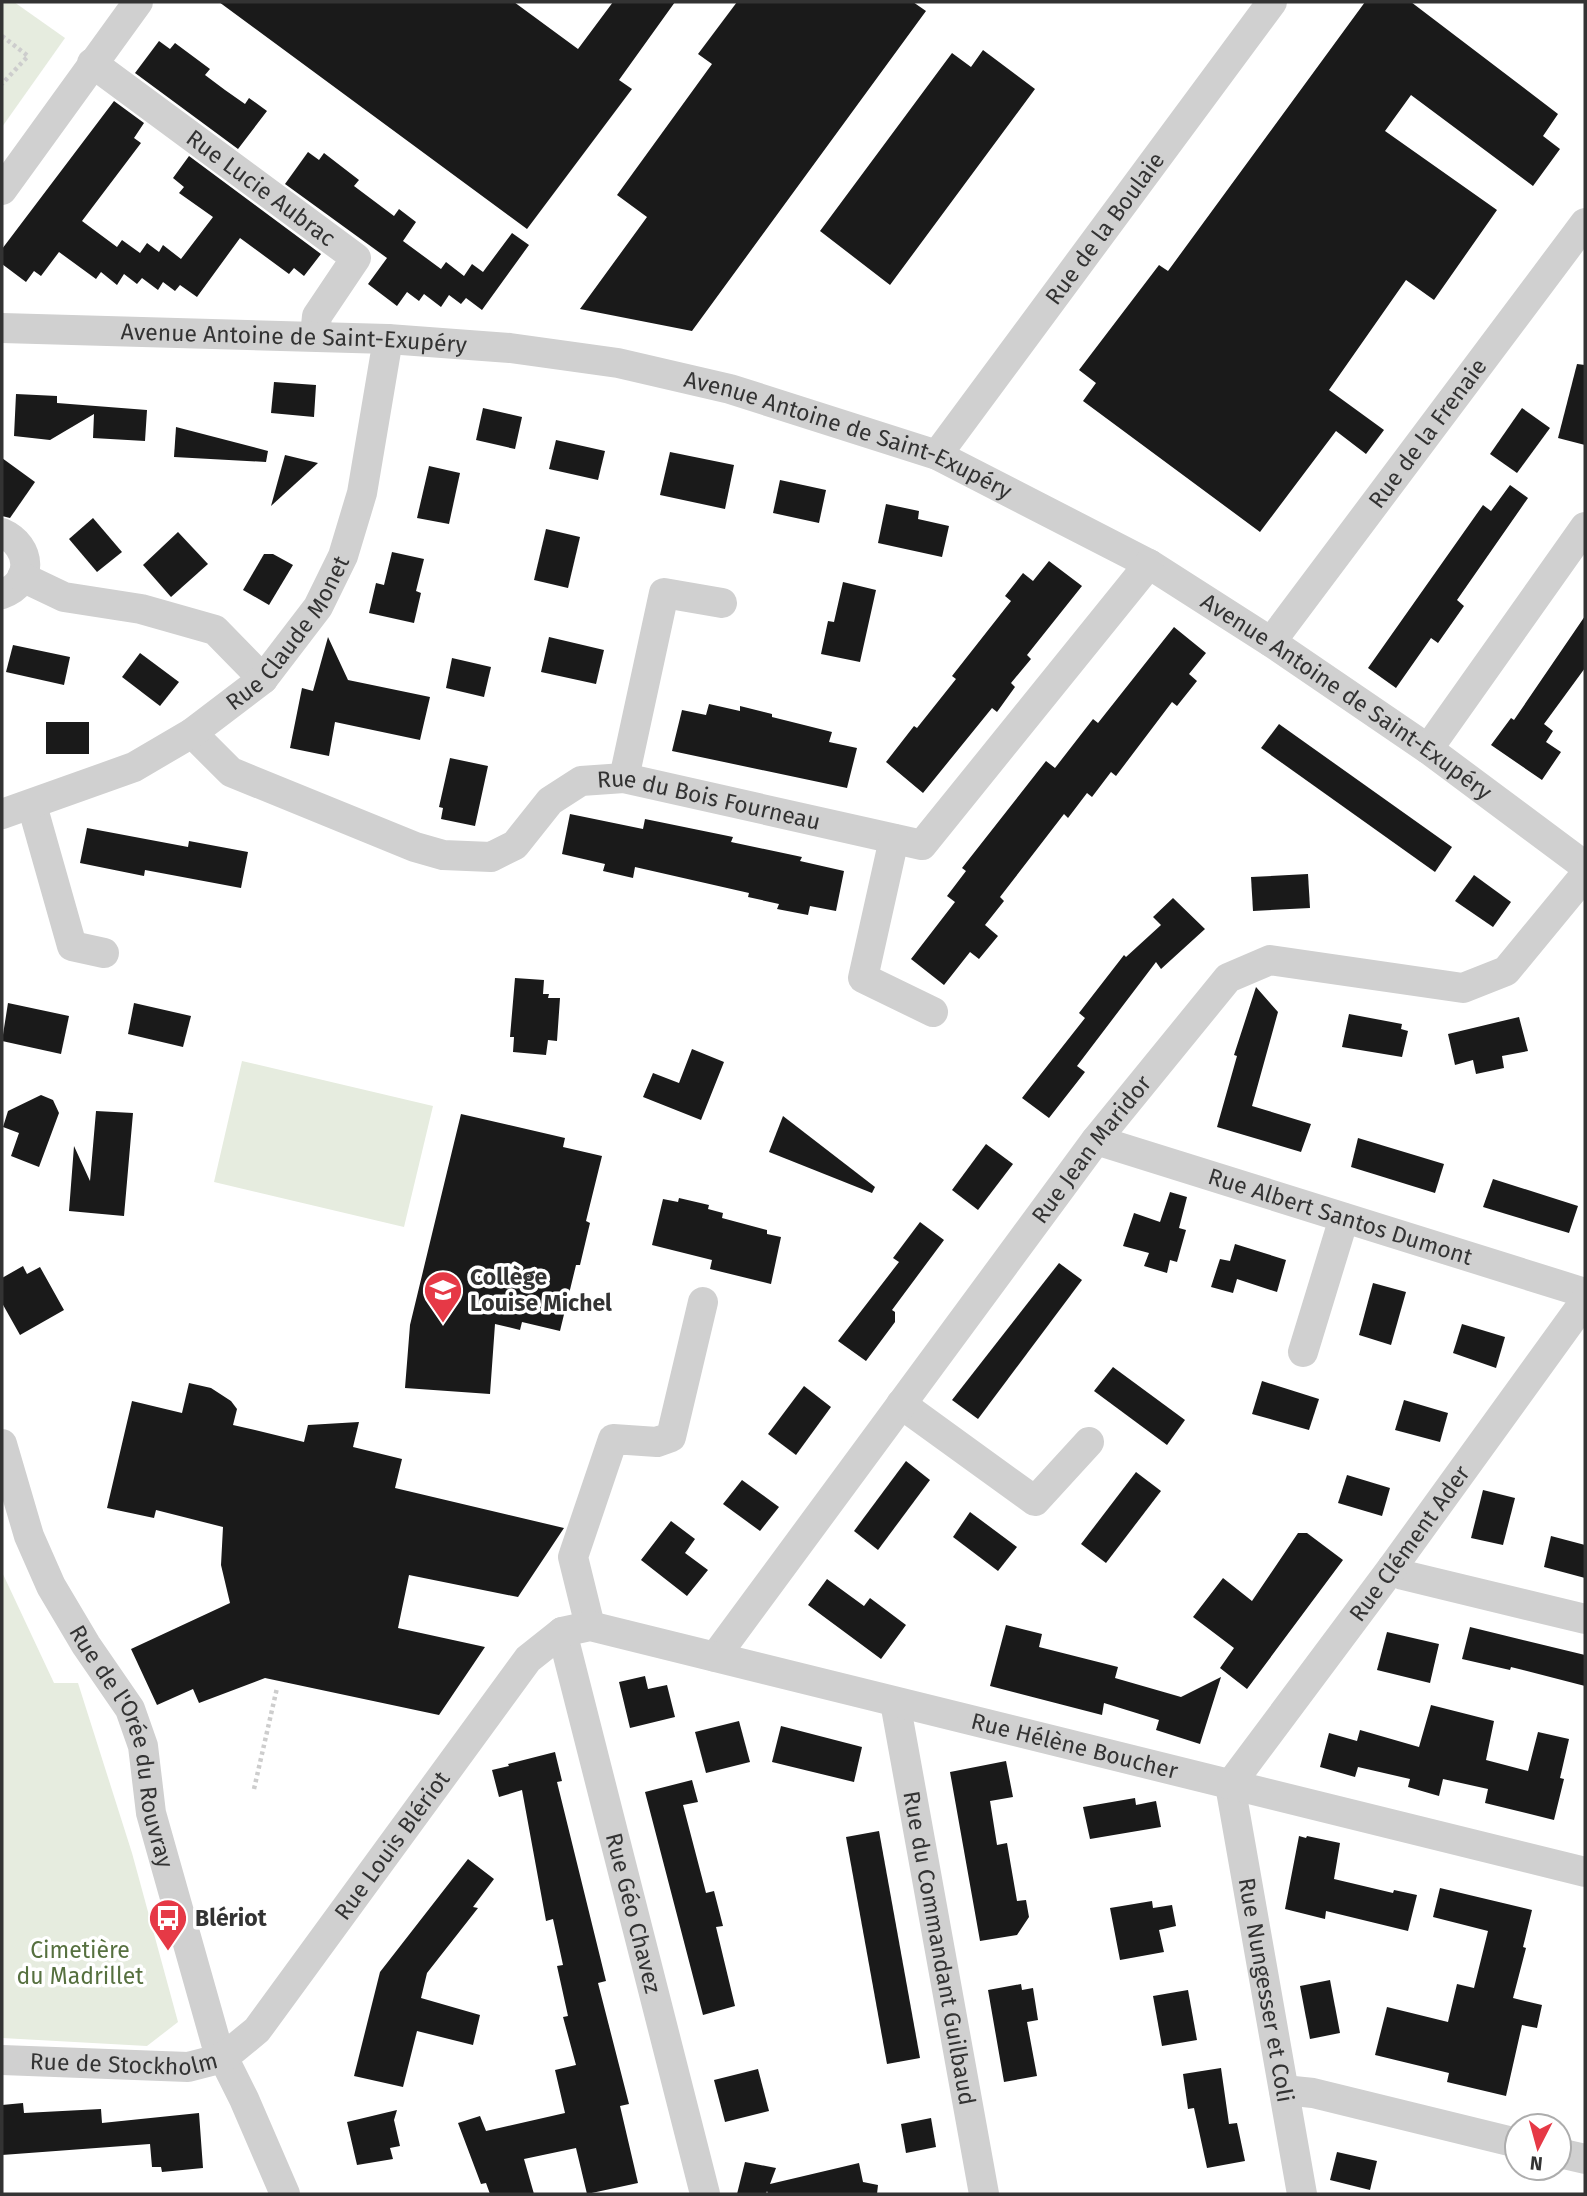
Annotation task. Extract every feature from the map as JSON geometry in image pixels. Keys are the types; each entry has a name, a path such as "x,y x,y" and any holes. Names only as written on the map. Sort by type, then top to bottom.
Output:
{"street":[{"path":"2,190 138,2"},
{"name":"Rue de la Boulaie","path":"937,455 1272,2"},
{"name":"Rue Lucie Aubrac","path":"92,63 356,258 317,316 315,337"},
{"name":"Rue de la Frenaie","path":"1271,642 1585,223"},
{"name":"Avenue Antoine de Saint-Exupéry","path":"2,328 388,339 510,348 618,363 730,389 937,455 1149,564 1271,642 1428,749 1585,866"},
{"name":"Rue Claude Monet","path":"2,814 134,767 192,733 263,679 318,607 343,556 362,493 388,339"},
{"path":"1428,749 1585,527"},
{"path":"2,534 13,539 25,557 25,568 12,586 64,597 141,608 215,630 263,679"},
{"name":"Rue du Bois Fourneau","path":"192,733 231,772 415,847 443,855 491,857 515,845 550,801 580,781 624,778 922,845 1149,564"},
{"path":"624,778 664,593 722,603"},
{"path":"32,805 72,946 104,953"},
{"path":"894,839 863,978 933,1012"},
{"name":"Rue Jean Maridor","path":"715,1657 1096,1140 1228,978 1270,960 1463,988 1506,971 1585,875"},
{"name":"Rue Albert Santos Dumont","path":"1096,1140 1585,1293"},
{"path":"1303,1352 1344,1218"},
{"name":"Rue Clément Ader","path":"1230,1784 1585,1301"},
{"name":"Rue Géo Chavez","path":"703,1302 671,1437 657,1442 613,1438 582,1523 573,1557 576,1629 705,2194"},
{"path":"901,1404 1035,1501 1089,1442"},
{"name":"Rue de l'Orée du Rouvray","path":"2,1444 29,1536 51,1586 86,1645 130,1709 143,1746 151,1813 198,1982 223,2058"},
{"path":"1392,1567 1403,1574 1585,1619"},
{"name":"Rue Hélène Boucher","path":"576,1629 715,1657 1585,1872"},
{"name":"Rue Louis Blériot","path":"223,2058 257,2030 528,1659 576,1629"},
{"name":"Rue du Commandant Guilbaud","path":"895,1702 984,2194"},
{"name":"Rue Nungesser et Coli","path":"1230,1784 1302,2194"},
{"name":"Rue de Stockholm","path":"2,2060 188,2067 223,2058 244,2099 285,2194"},
{"path":"1284,2090 1312,2093 1503,2140"}],"path":[{"path":"2,36 28,56 2,84"},
{"path":"254,1789 276,1688"}],"green space":[{"path":"2,2 14,2 65,38 2,127"},
{"path":"242,1061 433,1106 404,1227 214,1182"},
{"name":"Cimetière du Madrillet","path":"2,1572 54,1683 78,1683 132,1853 178,2022 147,2046 2,2038"}],"building":[{"path":"219,2 514,2 578,49 613,2 675,2 619,80 632,89 527,229"},
{"path":"737,2 913,2 926,11 692,331 580,309 647,217 617,195 712,64 698,54"},
{"path":"1365,2 1411,2 1558,114 1543,136 1560,149 1533,186 1411,95 1385,131 1497,210 1434,300 1406,280 1329,390 1384,430 1366,454 1336,431 1260,532 1083,401 1096,383 1079,370 1159,265 1168,271"},
{"path":"159,41 170,49 175,43 210,69 205,75 225,90 245,104 249,98 267,111 238,149 135,73"},
{"path":"983,50 1035,89 890,285 820,231 952,53 971,67"},
{"path":"114,101 144,123 134,138 141,143 82,221 117,247 122,240 140,253 147,243 159,252 163,245 181,259 213,217 179,193 184,187 173,178 189,156 321,254 304,276 294,268 289,274 240,238 197,297 180,285 175,291 163,282 158,290 142,278 137,284 124,274 117,285 101,272 96,279 59,252 41,276 34,271 26,282 2,264 2,249"},
{"path":"308,152 319,160 324,153 359,180 354,186 394,216 399,209 416,222 403,241 441,269 446,262 464,276 472,264 483,272 512,233 529,245 482,310 466,298 461,304 449,295 441,307 424,294 419,301 407,292 397,306 368,284 387,258 285,184"},
{"path":"1577,364 1585,365 1585,445 1558,438"},
{"path":"274,382 316,385 314,417 271,413"},
{"path":"16,394 57,396 57,403 147,410 145,441 93,438 94,414 50,440 14,436"},
{"path":"483,408 522,417 515,449 476,440"},
{"path":"1522,408 1550,428 1517,473 1490,454"},
{"path":"176,427 268,451 266,462 174,457"},
{"path":"556,440 605,451 598,480 549,469"},
{"path":"670,452 734,465 725,509 660,495"},
{"path":"285,455 318,463 271,506"},
{"path":"2,458 35,482 10,518 2,516"},
{"path":"429,466 460,473 449,524 417,518"},
{"path":"780,480 826,490 819,523 773,513"},
{"path":"1510,485 1528,498 1457,600 1464,606 1438,643 1431,638 1396,688 1368,668 1483,505 1491,511"},
{"path":"886,504 919,511 918,519 949,526 942,557 878,543"},
{"path":"93,518 122,552 97,572 69,539"},
{"path":"546,529 580,537 568,588 534,580"},
{"path":"178,532 208,564 171,597 143,565"},
{"path":"392,552 424,559 416,591 421,593 414,623 369,613 376,583 384,585"},
{"path":"264,554 273,554 293,565 269,605 243,590"},
{"path":"1049,561 1082,586 1027,655 1031,659 1011,683 1015,687 997,712 992,708 923,793 886,762 956,679 952,676 1011,601 1005,596 1023,573 1033,581"},
{"path":"843,582 876,590 860,662 821,654 828,621 834,622"},
{"path":"1585,616 1585,668 1544,724 1553,731 1546,742 1561,752 1542,780 1491,745 1511,718 1514,720"},
{"path":"1174,627 1206,653 1189,674 1197,681 1177,706 1172,702 1116,776 1111,772 1092,797 1087,793 1068,818 1064,814 1000,897 1004,901 985,925 998,936 979,959 970,952 944,985 911,959 955,902 947,896 966,871 962,868 1046,761 1055,768 1093,719 1098,723"},
{"path":"328,637 348,680 430,697 420,740 335,722 329,756 290,748 302,688 313,691"},
{"path":"549,637 604,650 596,684 541,672"},
{"path":"13,645 70,657 64,685 6,672"},
{"path":"140,653 179,682 160,706 122,677"},
{"path":"452,658 491,667 484,697 446,688"},
{"path":"709,704 740,711 740,706 832,732 829,742 857,748 847,788 672,751 682,710 706,715"},
{"path":"46,722 89,722 89,754 46,754"},
{"path":"1279,724 1452,847 1435,872 1261,748"},
{"path":"450,758 488,766 475,826 441,819 443,808 439,807"},
{"path":"570,814 643,829 645,819 733,837 731,842 802,857 800,861 844,871 836,911 810,906 808,915 777,909 779,904 748,897 749,893 635,867 633,878 603,871 605,864 562,854"},
{"path":"87,828 188,847 189,841 248,852 241,888 145,870 144,876 80,863"},
{"path":"1308,874 1310,908 1253,911 1251,877"},
{"path":"1474,875 1511,902 1493,927 1455,901"},
{"path":"1173,898 1205,929 1161,969 1156,962 1077,1066 1085,1072 1049,1118 1022,1098 1085,1018 1079,1013 1124,955 1126,957 1161,925 1153,917"},
{"path":"515,978 544,980 543,994 549,994 548,998 560,998 557,1041 548,1040 546,1055 513,1052 514,1037 510,1037"},
{"path":"1256,987 1278,1012 1252,1106 1311,1124 1301,1152 1217,1127 1237,1056 1234,1055"},
{"path":"8,1003 69,1016 61,1054 2,1041"},
{"path":"134,1003 191,1016 183,1047 128,1034"},
{"path":"1349,1014 1402,1024 1401,1029 1408,1031 1402,1057 1342,1047"},
{"path":"1519,1017 1528,1051 1502,1056 1504,1068 1476,1074 1473,1060 1455,1065 1448,1034"},
{"path":"692,1049 724,1062 701,1120 643,1097 653,1073 679,1083"},
{"path":"41,1095 53,1100 59,1113 39,1167 11,1156 19,1133 3,1127 8,1111"},
{"path":"96,1111 133,1113 124,1216 69,1211 74,1146 90,1181"},
{"path":"461,1114 565,1138 563,1147 602,1156 586,1221 590,1223 580,1265 576,1265 560,1331 522,1322 520,1330 495,1324 490,1394 405,1388 410,1325"},
{"path":"783,1116 875,1187 872,1193 769,1152"},
{"path":"1358,1138 1444,1164 1435,1193 1351,1167"},
{"path":"986,1144 1013,1164 978,1210 952,1190"},
{"path":"1493,1179 1578,1206 1569,1233 1483,1207"},
{"path":"1170,1192 1187,1197 1179,1228 1186,1230 1177,1262 1170,1260 1167,1273 1144,1266 1149,1253 1123,1246 1134,1213 1160,1222"},
{"path":"679,1198 709,1205 708,1209 723,1213 722,1218 767,1230 767,1234 781,1237 771,1284 710,1269 712,1260 652,1245 663,1199 678,1202"},
{"path":"920,1222 944,1240 892,1310 895,1312 895,1322 866,1361 838,1341 899,1262 893,1258"},
{"path":"1235,1244 1286,1260 1277,1292 1237,1279 1233,1293 1211,1287 1220,1259 1230,1261"},
{"path":"1059,1263 1082,1280 978,1419 952,1400"},
{"path":"23,1266 27,1274 40,1267 64,1310 20,1335 2,1303 2,1278"},
{"path":"1373,1283 1406,1292 1391,1345 1359,1335"},
{"path":"1462,1324 1505,1337 1496,1368 1453,1353"},
{"path":"1113,1367 1185,1420 1167,1445 1094,1391"},
{"path":"1262,1381 1319,1399 1309,1430 1252,1414"},
{"path":"189,1383 211,1388 231,1401 237,1409 233,1425 304,1442 308,1425 359,1422 353,1447 402,1459 395,1488 564,1528 518,1597 409,1575 398,1628 485,1647 439,1715 265,1678 199,1703 193,1689 157,1705 131,1649 230,1603 221,1565 223,1527 156,1510 154,1518 107,1508 132,1401 182,1413"},
{"path":"804,1386 831,1407 796,1455 768,1434"},
{"path":"1404,1400 1448,1413 1440,1442 1395,1430"},
{"path":"906,1461 930,1480 878,1550 854,1531"},
{"path":"1136,1472 1161,1491 1106,1563 1081,1544"},
{"path":"1347,1475 1390,1488 1382,1516 1338,1503"},
{"path":"742,1480 779,1507 760,1531 723,1504"},
{"path":"1483,1490 1515,1498 1503,1545 1471,1538"},
{"path":"970,1512 1017,1547 998,1571 953,1537"},
{"path":"671,1521 695,1539 685,1553 708,1570 687,1596 641,1560"},
{"path":"1298,1533 1307,1533 1343,1560 1247,1689 1220,1668 1234,1648 1193,1617 1223,1578 1252,1601"},
{"path":"1551,1536 1585,1545 1585,1578 1544,1567"},
{"path":"827,1579 864,1606 870,1598 906,1625 881,1659 808,1605"},
{"path":"1006,1625 1042,1634 1039,1647 1118,1667 1115,1678 1181,1697 1221,1677 1200,1744 1156,1730 1159,1720 1104,1703 1102,1715 990,1686"},
{"path":"1470,1627 1585,1655 1585,1686 1511,1667 1510,1670 1462,1659"},
{"path":"1387,1632 1439,1644 1430,1683 1377,1670"},
{"path":"645,1676 648,1689 667,1685 675,1717 630,1728 619,1682"},
{"path":"1431,1705 1494,1721 1486,1760 1528,1771 1538,1732 1569,1739 1560,1778 1564,1779 1554,1820 1485,1803 1488,1789 1443,1779 1439,1796 1408,1787 1410,1779 1358,1767 1355,1777 1320,1767 1329,1733 1357,1741 1360,1730 1419,1747"},
{"path":"739,1721 750,1762 706,1773 695,1732"},
{"path":"781,1726 862,1747 854,1782 772,1762"},
{"path":"555,1752 562,1781 557,1782 606,1981 598,1983 629,2104 620,2106 638,2183 587,2194 576,2148 524,2159 534,2194 490,2194 486,2183 481,2184 458,2123 480,2116 486,2131 565,2113 555,2070 576,2065 563,2017 568,2016 557,1966 563,1965 553,1919 546,1921 522,1790 499,1797 492,1770"},
{"path":"1006,1761 1013,1797 990,1801 997,1845 1007,1843 1017,1901 1026,1900 1029,1917 1017,1935 980,1941 950,1772"},
{"path":"692,1780 698,1802 683,1805 706,1893 714,1891 723,1926 716,1927 735,2006 703,2015 645,1792"},
{"path":"1135,1798 1136,1805 1156,1801 1161,1827 1090,1839 1083,1807"},
{"path":"879,1831 920,2058 887,2064 846,1837"},
{"path":"1299,1836 1340,1843 1334,1879 1393,1893 1394,1890 1417,1895 1408,1931 1326,1911 1325,1919 1285,1909"},
{"path":"468,1859 494,1879 473,1907 478,1908 427,1973 421,1998 480,2015 473,2045 417,2031 403,2087 354,2076 380,1972"},
{"path":"1440,1888 1532,1910 1523,1947 1526,1948 1513,1998 1542,2005 1537,2028 1522,2025 1506,2096 1447,2082 1449,2073 1375,2055 1387,2007 1448,2022 1457,1984 1474,1988 1488,1931 1433,1917"},
{"path":"1152,1901 1153,1908 1172,1905 1176,1926 1159,1930 1164,1952 1120,1960 1110,1908"},
{"path":"1330,1980 1340,2033 1310,2039 1300,1986"},
{"path":"1021,1984 1022,1990 1033,1988 1038,2020 1027,2022 1037,2076 1004,2082 988,1990"},
{"path":"1188,1990 1197,2040 1162,2046 1153,1996"},
{"path":"1221,2068 1229,2124 1237,2123 1245,2161 1207,2168 1194,2108 1188,2109 1183,2074"},
{"path":"758,2069 769,2111 725,2122 714,2080"},
{"path":"23,2103 24,2113 101,2109 102,2123 199,2113 203,2168 162,2172 161,2167 152,2167 150,2144 2,2155 2,2105"},
{"path":"397,2110 394,2120 400,2146 390,2148 393,2159 357,2165 347,2122"},
{"path":"931,2118 936,2147 906,2153 901,2124"},
{"path":"1337,2152 1377,2161 1370,2190 1330,2180"},
{"path":"745,2162 776,2168 770,2184 859,2163 863,2182 878,2185 877,2194 768,2194 767,2191 766,2194 737,2194"}],"place":[{"name":"Collège Louise Michel","path":"443,1324"},
{"name":"Blériot","path":"168,1952"}]}
